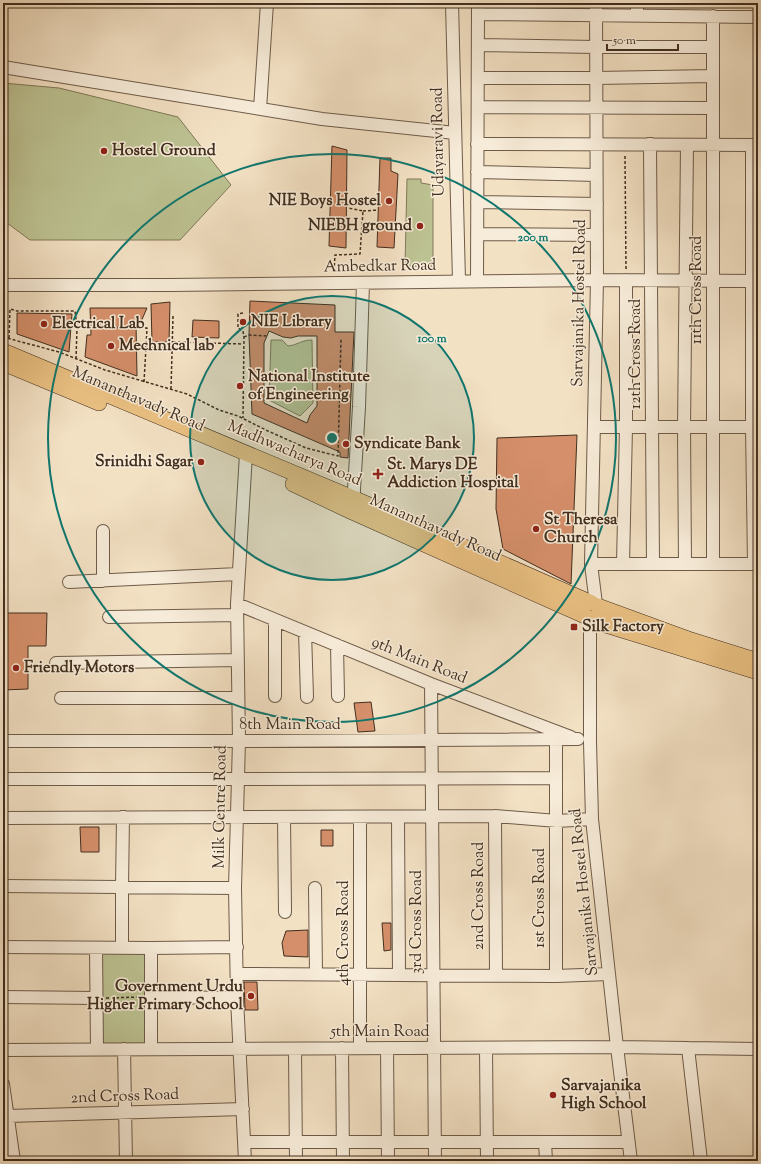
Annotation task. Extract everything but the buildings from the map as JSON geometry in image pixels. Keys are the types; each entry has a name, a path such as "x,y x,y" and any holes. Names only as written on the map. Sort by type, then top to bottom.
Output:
{"main road":[{"name":"Madhwacharya Road","path":"6,345 246,458"},
{"name":"Mananthavady Road","path":"3,363 246,458 303,488 353,505 593,611 606,625 758,672"},
{"path":"593,611 758,660"}],"street":[{"path":"260,109 267,3"},
{"name":"Udayaravi Road","path":"452,3 459,281"},
{"name":"Sarvajanika Hostel Road","path":"596,3 597,280 591,564 593,611 590,742 592,820 631,1161"},
{"path":"637,3 638,16"},
{"path":"477,281 478,9 596,16 758,17"},
{"name":"11th Cross Road","path":"713,16 713,564"},
{"path":"478,45 596,48 713,47"},
{"path":"3,67 322,119 455,133"},
{"path":"478,78 713,76"},
{"path":"478,107 713,108"},
{"path":"477,144 596,143 755,145 756,564 591,564"},
{"name":"12th Cross Road","path":"650,144 653,564"},
{"path":"685,564 684,428 687,145"},
{"path":"477,172 596,175"},
{"path":"477,202 597,204"},
{"path":"477,234 597,236"},
{"name":"Ambedkar Road","path":"3,285 597,280 755,281"},
{"path":"623,564 626,427 626,280"},
{"path":"353,505 359,407 363,283"},
{"path":"594,427 755,427"},
{"name":"Milk Centre Road","path":"245,1161 237,998 236,888 239,741 237,610 246,458"},
{"path":"103,530 103,580"},
{"path":"69,582 238,574"},
{"path":"109,618 237,610"},
{"name":"9th Main Road","path":"237,610 276,620 431,684 578,739 590,742"},
{"path":"275,696 276,620"},
{"path":"305,632 307,697"},
{"path":"337,645 338,696"},
{"path":"56,663 238,660"},
{"name":"3rd Cross Road","path":"431,684 434,1161"},
{"path":"61,698 238,698"},
{"name":"1st Cross Road","path":"556,739 556,976"},
{"name":"8th Main Road","path":"3,741 578,739"},
{"path":"3,779 556,778"},
{"path":"3,818 495,816 557,821 592,820"},
{"name":"2nd Cross Road","path":"495,816 496,975"},
{"path":"122,948 123,817"},
{"path":"284,817 285,912"},
{"name":"4th Cross Road","path":"360,817 360,1048"},
{"path":"398,817 399,975"},
{"path":"3,886 236,888"},
{"path":"315,888 316,974"},
{"path":"3,947 237,947"},
{"path":"96,948 97,1049"},
{"path":"151,948 151,1049"},
{"path":"237,974 556,976 609,974"},
{"path":"151,997 237,998"},
{"path":"3,998 96,998"},
{"name":"5th Main Road","path":"3,1050 617,1047 758,1049"},
{"path":"342,1048 342,1161"},
{"path":"387,1048 388,1161"},
{"path":"486,1048 487,1161"},
{"path":"688,1048 701,1161"},
{"path":"124,1049 126,1161"},
{"path":"295,1049 296,1161"},
{"path":"3,1084 14,1161"},
{"name":"2nd Cross Road","path":"8,1116 242,1109"},
{"path":"244,1142 628,1142"},
{"path":"545,1142 546,1161"}],"path":[{"path":"625,144 626,280"},
{"path":"348,208 363,211 378,210"},
{"path":"334,271 335,255 360,254 363,211"},
{"path":"6,345 10,309 75,311 77,327 76,359"},
{"path":"243,314 238,314 238,328 243,331 244,337 243,419"},
{"path":"171,389 173,316"},
{"path":"77,327 147,328 144,382"},
{"path":"244,337 249,335 267,336"},
{"path":"3,337 6,345"},
{"path":"6,345 59,352 105,370 187,394 219,410 243,419 306,448 338,456 341,338"},
{"path":"173,342 244,344"},
{"path":"146,347 173,348"},
{"path":"96,998 151,997"}],"green space":[{"name":"Hostel Ground","path":"3,83 59,88 178,117 231,185 180,240 30,240 3,220"},
{"name":"NIEBH ground","path":"407,179 421,179 421,183 433,185 433,266 405,266"},
{"path":"271,340 282,340 288,346 312,340 313,403 300,416 269,400"},
{"path":"100,951 147,951 148,1045 100,1045"}],"place":[{"name":"Hostel Ground","path":"104,151"},
{"name":"NIE Boys Hostel","path":"389,201"},
{"name":"NIEBH ground","path":"420,226"},
{"name":"NIE Library","path":"243,322"},
{"name":"Electrical Lab","path":"44,324"},
{"name":"Mechnical lab","path":"111,346"},
{"name":"National Institute of Engineering","path":"240,386"},
{"name":"Syndicate Bank","path":"346,444"},
{"name":"Srinidhi Sagar","path":"201,462"},
{"name":"St. Marys DE Addiction Hospital","path":"378,474"},
{"name":"St Theresa Church","path":"536,529"},
{"name":"Silk Factory","path":"574,627"},
{"name":"Friendly Motors","path":"16,668"},
{"name":"Government Urdu Higher Primary School","path":"251,996"},
{"name":"Sarvajanika High School","path":"553,1095"}]}
